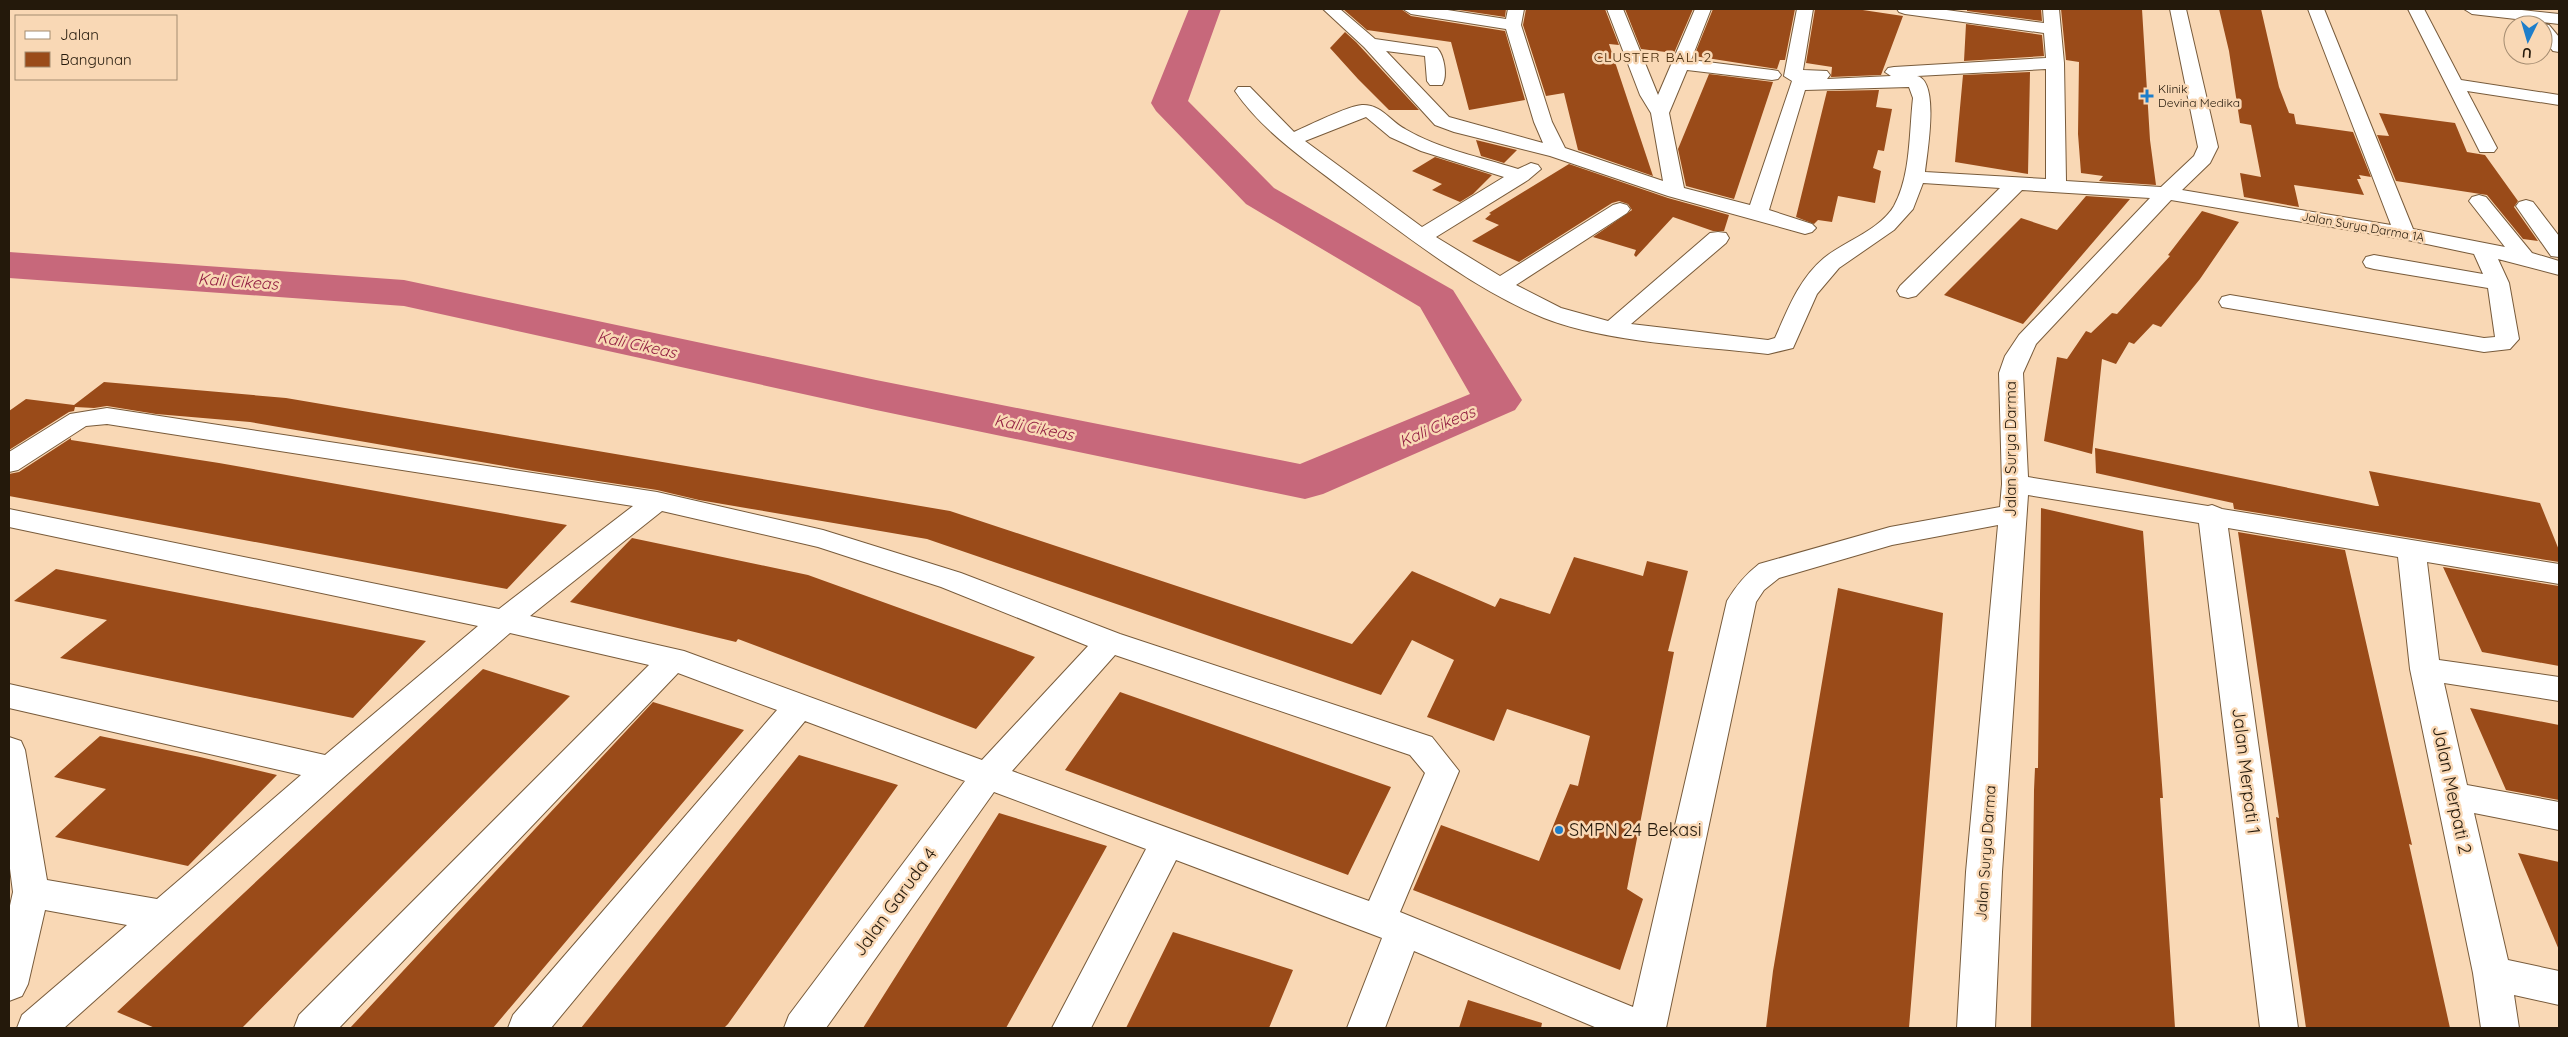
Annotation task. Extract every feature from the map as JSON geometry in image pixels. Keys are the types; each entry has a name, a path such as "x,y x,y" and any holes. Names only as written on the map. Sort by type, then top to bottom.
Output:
{"street":[{"path":"1331,9 1370,43 1442,121 1461,128 1557,152 1675,192 1758,213 1805,228"},
{"path":"1411,9 1514,17 1543,122 1557,152"},
{"path":"1615,9 1648,95 1660,113 1675,192"},
{"path":"1660,113 1703,9"},
{"path":"1805,9 1793,76 2055,63"},
{"path":"1905,9 2052,29"},
{"path":"2051,9 2055,63 2056,187"},
{"name":"Jalan Surya Darma","path":"1976,1028 1984,872 2015,484 2011,373 2016,356 2027,340 2166,193 2204,158 2208,147 2178,9"},
{"path":"2316,9 2398,215 2403,233"},
{"path":"2416,9 2487,148"},
{"path":"2472,9 2506,15"},
{"path":"1370,43 1431,52 1434,55 1436,81"},
{"path":"1680,64 1772,76"},
{"path":"1244,91 1291,140 1421,237 1500,286 1553,313 1612,329 1768,347 1785,343 1806,292 1831,263 1887,226 1903,209 1915,177 1922,98 1916,82 1798,85 1758,213"},
{"path":"2454,84 2559,100"},
{"path":"1291,140 1362,110 1371,112 1397,133 1428,147 1521,176"},
{"path":"1421,237 1557,152"},
{"name":"Jalan Surya Darma 1A","path":"1915,177 2015,185 2166,193 2403,233 2524,258 2559,268"},
{"path":"1908,291 2015,185"},
{"path":"2479,201 2524,258"},
{"path":"2526,206 2559,251"},
{"path":"1500,286 1620,209"},
{"path":"1612,329 1718,238"},
{"path":"2230,302 2484,345 2502,344 2507,339 2498,283 2483,250"},
{"path":"2374,262 2498,283"},
{"path":"9,464 79,419 107,416 657,501 823,539 951,580 1110,642 1421,746 1442,771 1391,926 1366,1028"},
{"path":"2015,484 2212,514 2411,550 2559,574"},
{"path":"36,1028 331,769 504,621 657,501"},
{"path":"1647,1028 1742,601 1754,583 1769,571 1890,536 2012,513"},
{"name":"Jalan Merpati 1","path":"2212,514 2279,1028"},
{"path":"9,518 504,621 673,659 800,704 1391,926 1640,1028"},
{"name":"Jalan Merpati 2","path":"2411,550 2425,669 2492,973 2500,1028"},
{"name":"Jalan Garuda 4","path":"803,1028 988,775 1110,642"},
{"path":"313,1028 673,659"},
{"path":"2425,669 2559,689"},
{"path":"9,696 331,769"},
{"path":"527,1028 800,704"},
{"path":"9,750 31,892 9,984"},
{"path":"2453,796 2559,816"},
{"path":"1071,1028 1168,841"},
{"path":"31,892 164,916"},
{"path":"2492,973 2559,988"}],"building":[{"path":"1343,9 1401,9 1411,16 1505,31 1525,100 1469,110 1451,42 1367,30"},
{"path":"1452,9 1506,9 1505,17"},
{"path":"1526,9 1605,9 1619,45 1609,44 1653,176 1578,150 1564,93 1546,96 1523,25"},
{"path":"1625,9 1693,9 1674,53 1641,49"},
{"path":"1713,9 1795,9 1785,60 1780,60 1777,69 1694,56"},
{"path":"1815,9 1856,9 1903,16 1881,75 1831,77 1832,67 1806,63"},
{"path":"1967,9 2041,9 2042,21 1967,11"},
{"path":"2061,9 2142,9 2150,140 2156,185 2099,181 2103,176 2081,173 2078,134 2079,62 2066,60"},
{"path":"2219,9 2261,9 2279,87 2289,113 2294,114 2296,124 2353,132 2371,177 2359,175 2361,179 2357,179 2364,195 2294,185 2299,207 2244,197 2240,173 2261,177 2251,125 2240,123 2229,51"},
{"path":"1966,24 2042,35 2044,56 1964,61"},
{"path":"1345,32 1419,110 1389,110 1358,79 1330,48"},
{"path":"2030,72 2028,174 1955,162 1963,75"},
{"path":"1709,74 1773,82 1734,199 1686,186 1678,149"},
{"path":"1879,90 1876,107 1892,109 1884,151 1878,150 1873,168 1881,171 1875,203 1838,196 1832,222 1818,220 1814,224 1796,217 1827,91"},
{"path":"2379,113 2455,123 2467,152 2485,155 2518,201 2514,207 2538,241 2523,239 2487,195 2396,181 2377,135 2389,136"},
{"path":"1476,140 1517,150 1504,163 1481,156"},
{"path":"1435,157 1492,175 1473,194 1460,202 1432,190 1442,184 1412,171"},
{"path":"1569,164 1668,198 1729,215 1724,231 1713,231 1673,217 1636,257 1634,255 1636,250 1593,237 1632,210 1628,204 1619,201 1612,203 1519,262 1472,241 1499,225 1485,219 1491,214 1489,213"},
{"path":"2086,196 2130,199 2023,324 1944,295 2021,218 2057,230"},
{"path":"2202,211 2239,222 2200,279 2161,327 2153,324 2134,344 2129,342 2116,364 2102,359 2092,454 2044,441 2057,357 2067,359 2086,331 2091,333 2112,313 2117,314 2170,256 2168,255"},
{"path":"104,382 286,398 950,511 1352,644 1412,571 1495,607 1500,598 1550,614 1574,557 1643,576 1647,561 1688,571 1668,651 1674,652 1627,889 1643,899 1620,970 1413,890 1441,825 1539,861 1570,784 1578,786 1590,736 1507,709 1494,741 1427,717 1454,660 1412,640 1381,695 927,539 699,500 657,490 533,471 250,422 156,414 107,406 94,408 75,407 74,411 69,412 9,450 9,411 26,399 74,405"},
{"path":"71,438 71,440 219,463 567,525 507,589 9,496 9,474 19,472"},
{"path":"2095,448 2376,506 2379,506 2369,471 2540,503 2559,550 2559,562 2234,509 2233,503 2096,473"},
{"path":"2041,508 2143,531 2163,798 2160,798 2175,1028 2031,1028 2034,790 2035,768 2038,768"},
{"path":"2238,532 2345,550 2412,845 2409,844 2450,1028 2306,1028 2276,817 2279,818"},
{"path":"632,538 808,575 1035,657 976,729 738,639 736,642 570,602"},
{"path":"2443,567 2559,586 2559,666 2482,652"},
{"path":"56,569 426,641 353,718 60,658 107,620 14,601"},
{"path":"1838,588 1943,613 1909,1028 1766,1028 1773,971"},
{"path":"483,669 570,696 242,1028 155,1028 117,1012"},
{"path":"1120,692 1391,787 1348,875 1065,770"},
{"path":"653,702 744,730 493,1028 350,1028"},
{"path":"2470,708 2559,725 2559,800 2506,790"},
{"path":"100,736 277,775 188,866 55,837 106,789 54,777"},
{"path":"799,755 898,785 728,1024 724,1028 581,1028"},
{"path":"999,813 1107,846 1006,1028 863,1028"},
{"path":"2518,853 2559,862 2559,950"},
{"path":"1173,932 1293,970 1269,1028 1126,1028"},
{"path":"1468,1000 1542,1023 1541,1028 1459,1028"}],"waterway":[{"name":"Kali Cikeas","path":"9,265 404,293 876,395 1305,482 1498,400 1437,299 1260,196 1169,103 1205,9"}],"place":[{"name":"Klinik Devina Medika","path":"2147,96"},
{"name":"SMPN 24 Bekasi","path":"1559,830"}],"district":[{"name":"CLUSTER BALI 2","path":"1653,57"}]}
